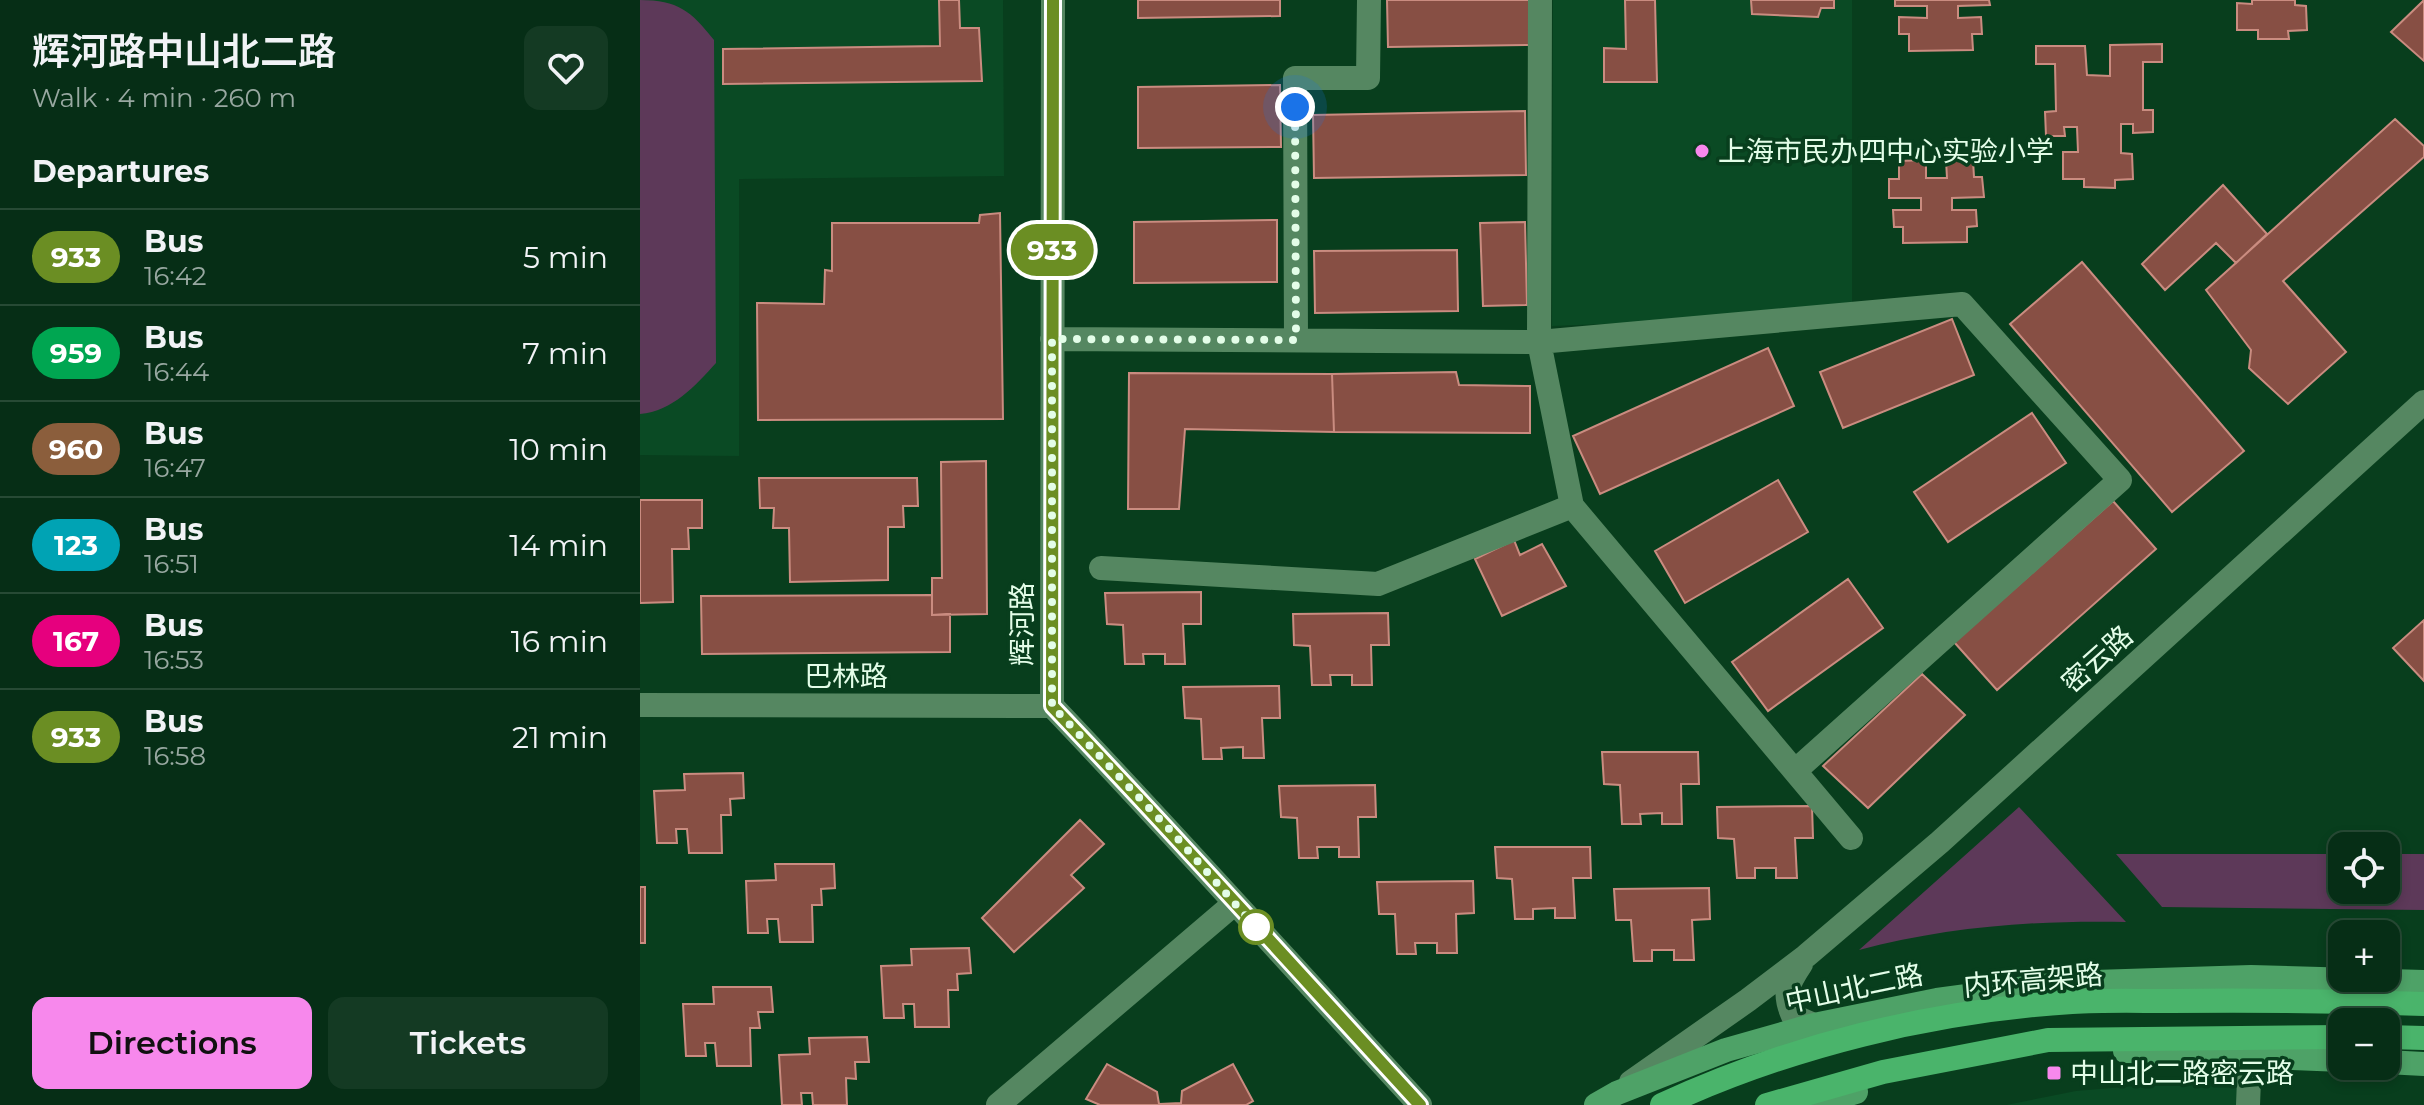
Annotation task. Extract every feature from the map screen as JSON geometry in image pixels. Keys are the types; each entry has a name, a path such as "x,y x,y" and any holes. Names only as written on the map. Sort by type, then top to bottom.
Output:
{"highway":[{"name":"内环高架路","path":"1662,1105 1775,1061 1896,1027 2019,1007 2073,1002 2201,1001 2424,1004"},
{"path":"1767,1105 1883,1072 2048,1040 2328,1037"},
{"path":"2400,1037 2424,1038"}],"main road":[{"name":"中山北二路","path":"1606,1099 1726,1050 1814,1025 1937,1000 2063,983 2251,977 2424,982"},
{"path":"1812,1105 1891,1081 2054,1050 2250,1054 2328,1059"},
{"path":"2400,1063 2424,1064"}],"street":[{"name":"辉河路","path":"1052,706 1053,0"},
{"path":"1296,340 1295,78 1368,78 1369,0"},
{"path":"1540,0 1539,342 1572,506 1851,838"},
{"path":"1052,339 1539,342 1962,304 2120,480 1795,771"},
{"name":"密云路","path":"1606,1099 1806,956 1940,842 2424,402"},
{"path":"1101,568 1378,584 1572,506"},
{"name":"巴林路","path":"640,705 1052,706"},
{"path":"1052,706 1170,830 1420,1105"},
{"path":"998,1105 1235,903"},
{"name":"密云路","path":"1806,956 1789,982 1786,1000 1793,1016 1814,1025"},
{"path":"2248,1105 2250,1054"}],"shaded area":[{"path":"640,0 1003,0 1004,176 739,179 739,456 640,455"},
{"path":"640,0 664,2 683,9 714,40 716,363 673,403 640,414"},
{"name":"上海市民办四中心实验小学","path":"1553,0 1852,0 1852,302 1727,319 1552,326"},
{"path":"2019,807 2126,922 2059,922 1991,927 1925,936 1859,950"},
{"path":"2116,854 2328,854 2328,904 2400,904 2400,854 2424,854 2424,910 2162,907"},
{"path":"2196,1081 2244,1085 2243,1105 2006,1105 2076,1091"}],"building":[{"path":"939,0 959,0 960,28 979,28 982,81 723,84 723,49 940,46"},
{"path":"1138,0 1280,0 1280,16 1138,18"},
{"path":"1387,0 1530,0 1530,45 1388,47"},
{"path":"1625,0 1655,0 1657,82 1604,82 1604,48 1626,49"},
{"path":"1751,0 1834,0 1834,8 1821,8 1818,17 1752,14"},
{"path":"1895,0 1989,0 1990,5 1958,6 1958,18 1981,17 1982,34 1972,34 1973,50 1909,51 1909,34 1899,34 1899,17 1927,18 1927,6 1895,6"},
{"path":"2252,0 2295,0 2295,5 2306,6 2307,30 2288,31 2289,39 2258,39 2258,30 2237,30 2237,3 2252,4"},
{"path":"2424,0 2424,61 2391,32"},
{"path":"2162,44 2162,62 2143,62 2143,110 2153,110 2153,132 2133,133 2133,124 2121,124 2121,153 2132,154 2133,179 2115,180 2115,188 2084,187 2084,179 2063,179 2063,152 2078,152 2077,127 2064,127 2065,136 2046,136 2045,112 2056,111 2055,64 2036,64 2036,46 2085,46 2087,75 2110,76 2110,45"},
{"path":"1280,85 1281,147 1138,148 1138,87"},
{"path":"1525,111 1526,175 1314,178 1313,115"},
{"path":"2395,119 2424,146 2424,157 2283,281 2346,352 2288,404 2249,368 2251,350 2206,290"},
{"path":"1926,160 1926,178 1947,178 1946,160 1973,160 1974,177 1982,177 1984,197 1952,198 1952,210 1976,210 1977,226 1967,227 1967,242 1903,243 1903,227 1894,227 1893,210 1921,210 1921,198 1889,198 1889,179 1899,179 1899,161"},
{"path":"2223,185 2267,234 2236,263 2216,243 2165,290 2142,264"},
{"path":"1000,213 1003,419 758,420 757,303 824,304 825,270 832,271 832,223 979,223 980,215"},
{"path":"1277,220 1277,282 1134,283 1134,222"},
{"path":"1525,222 1527,305 1483,306 1480,223"},
{"path":"1457,250 1458,311 1315,313 1314,251"},
{"path":"2082,262 2244,451 2172,512 2010,324"},
{"path":"1952,319 1974,375 1843,428 1820,372"},
{"path":"1768,348 1794,406 1600,494 1573,436"},
{"path":"1456,372 1459,385 1530,386 1530,433 1334,432 1332,374"},
{"path":"1129,373 1332,374 1334,432 1185,429 1179,509 1128,509"},
{"path":"2032,413 2066,463 1948,542 1914,492"},
{"path":"986,461 987,614 932,615 932,578 942,578 941,462"},
{"path":"759,478 917,478 918,506 903,506 904,527 888,527 888,580 790,582 789,528 773,528 774,508 760,508"},
{"path":"1778,480 1808,532 1685,603 1655,551"},
{"path":"640,500 702,500 702,528 688,528 689,549 672,549 673,602 640,603"},
{"path":"2113,501 2156,549 1997,690 1954,642"},
{"path":"1514,540 1520,555 1542,544 1566,586 1502,616 1475,559"},
{"path":"1848,579 1883,628 1768,711 1732,662"},
{"path":"1201,592 1201,624 1183,624 1185,664 1165,664 1165,654 1143,654 1144,664 1125,664 1123,625 1107,624 1105,593"},
{"path":"932,595 932,615 950,614 950,652 702,654 701,596"},
{"path":"1388,613 1389,645 1371,645 1372,685 1352,685 1352,675 1330,675 1331,685 1312,685 1310,646 1294,645 1293,614"},
{"path":"2424,620 2424,681 2393,648"},
{"path":"1922,674 1965,715 1868,808 1823,766"},
{"path":"1279,686 1280,718 1262,718 1264,758 1243,758 1243,747 1221,748 1222,759 1203,759 1201,719 1185,718 1183,687"},
{"path":"1602,752 1698,752 1699,784 1681,784 1682,824 1662,824 1662,813 1640,814 1641,824 1622,824 1620,785 1604,784"},
{"path":"743,773 744,798 730,799 731,815 721,815 722,853 689,853 687,829 676,829 677,843 657,843 654,791 685,790 684,774"},
{"path":"1375,785 1376,817 1358,817 1359,857 1339,857 1339,847 1317,847 1318,858 1299,858 1297,818 1281,817 1279,786"},
{"path":"1812,806 1813,838 1795,838 1797,878 1776,878 1776,868 1755,868 1755,878 1737,878 1734,839 1718,838 1717,807"},
{"path":"1080,820 1104,844 1071,875 1084,888 1014,952 982,918"},
{"path":"1495,847 1590,847 1591,878 1573,878 1575,918 1555,918 1555,908 1533,909 1533,919 1515,919 1512,879 1497,878"},
{"path":"775,864 834,864 835,888 821,889 822,905 812,905 813,942 780,942 778,919 767,919 768,933 748,933 746,881 776,880"},
{"path":"1473,881 1474,913 1456,914 1457,953 1437,953 1437,943 1415,943 1416,954 1397,954 1395,914 1379,914 1377,882"},
{"path":"640,887 645,887 645,943 640,943"},
{"path":"1709,888 1710,919 1692,920 1694,960 1674,960 1674,950 1652,950 1652,961 1634,961 1631,920 1616,920 1614,889"},
{"path":"969,948 971,973 957,974 958,990 948,990 949,1027 915,1027 914,1004 903,1004 904,1018 884,1018 881,966 912,965 911,949"},
{"path":"713,987 771,987 773,1012 758,1012 760,1028 750,1028 751,1066 717,1066 715,1043 705,1043 706,1056 686,1056 683,1004 714,1004"},
{"path":"867,1037 869,1062 855,1062 856,1079 846,1078 847,1105 813,1105 812,1093 801,1093 802,1105 782,1105 779,1055 810,1054 809,1038"},
{"path":"1107,1064 1157,1092 1159,1104 1181,1103 1182,1091 1233,1064 1253,1101 1246,1105 1100,1105 1086,1099"}],"bus line":[{"name":"933","path":"1053,0 1052,706 1170,830 1420,1105"}],"place":[{"name":"上海市民办四中心实验小学","path":"1702,151"},
{"name":"中山北二路密云路","path":"2054,1073"}],"route":[{"path":"1256,927 1260,932 1170,830 1052,706 1052,339 1296,340 1295,107"}]}
